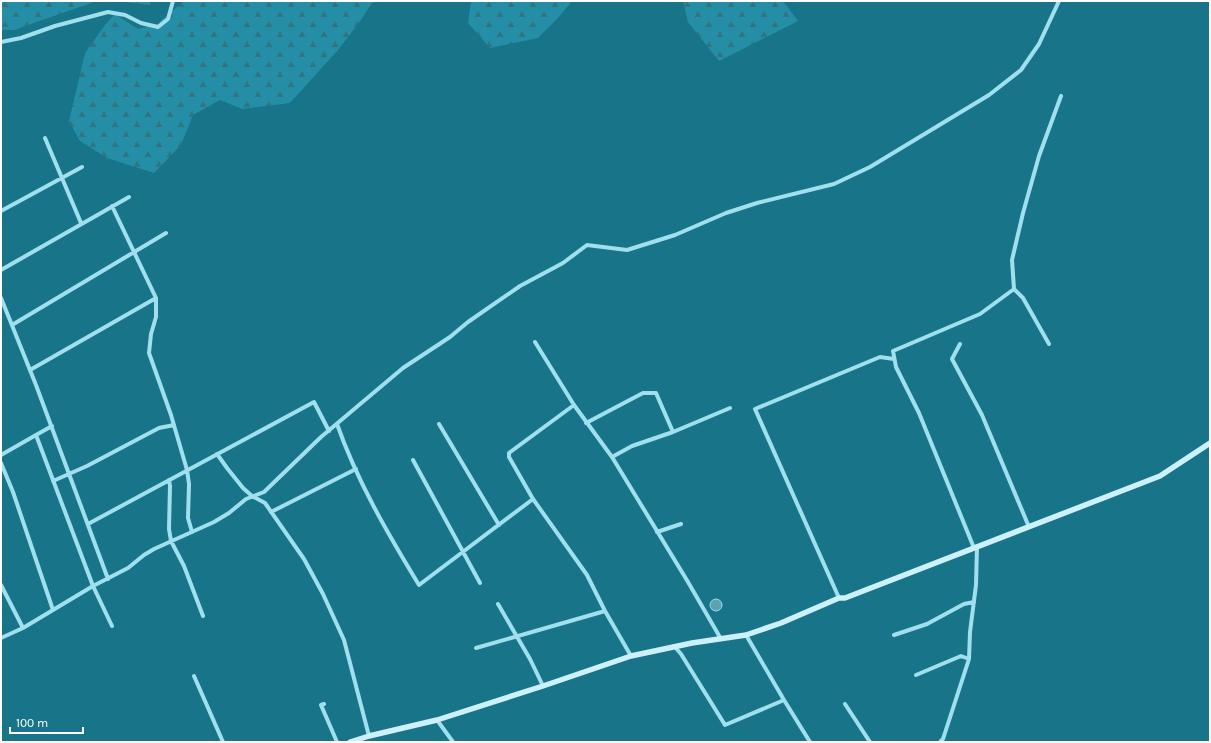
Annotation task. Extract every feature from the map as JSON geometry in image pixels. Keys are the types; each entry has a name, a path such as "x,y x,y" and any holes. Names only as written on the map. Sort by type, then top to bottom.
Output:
{"main road":[{"path":"350,742 437,720 631,656 746,635 781,623 839,598 845,598 1160,476 1210,443"}],"street":[{"path":"1,42 21,38 55,26 108,12 125,15 141,23 158,27 168,19 173,1"},
{"path":"1,638 23,628 93,586 128,568 144,555 170,541 218,520 241,502 259,494 269,487 302,454 328,431 403,368 450,337 468,322 520,286 563,263 587,245 627,250 675,235 726,213 757,202 834,184 870,167 894,153 989,95 1021,70 1039,44 1059,1"},
{"path":"1049,344 1023,298 1014,288 1012,260 1039,156 1061,96"},
{"path":"45,138 82,224"},
{"path":"1,211 82,167"},
{"path":"1,270 128,197"},
{"path":"112,206 156,298 156,317 151,334 149,354 174,425 187,470 189,484 188,518 192,532"},
{"path":"12,325 166,233"},
{"path":"940,742 943,739 969,659 970,632 976,585 976,548 919,413 896,368 893,351 980,314 1014,288"},
{"path":"1,298 52,426 108,579"},
{"path":"30,370 156,298"},
{"path":"535,342 586,423 612,457 721,639"},
{"path":"960,344 952,359 982,415 1029,528"},
{"path":"839,598 755,409 880,357 894,359"},
{"path":"586,423 642,393 656,393 673,432"},
{"path":"88,524 314,402 328,431"},
{"path":"574,405 509,453 509,457 533,499 587,575 605,611 631,656"},
{"path":"612,457 632,446 650,441 730,408"},
{"path":"337,424 373,506 419,586 533,499"},
{"path":"439,424 499,525"},
{"path":"53,481 87,466 153,431 165,426 174,425"},
{"path":"1,455 52,426"},
{"path":"36,435 93,586 112,626"},
{"path":"217,454 227,468 252,496 265,503 304,559 316,581 344,640 369,736"},
{"path":"413,460 480,583"},
{"path":"1,463 9,481 53,610"},
{"path":"271,512 356,469"},
{"path":"169,480 170,541 184,566 203,616"},
{"path":"657,532 681,524"},
{"path":"1,586 23,628"},
{"path":"894,635 926,624 964,604 974,602"},
{"path":"498,604 517,636 543,686"},
{"path":"476,648 605,611"},
{"path":"746,635 810,742"},
{"path":"675,647 681,654 725,725 784,700"},
{"path":"916,675 961,656 969,659"},
{"path":"194,676 223,742"},
{"path":"324,704 321,705 338,742"},
{"path":"845,704 870,742"},
{"path":"437,720 453,742"}],"green space":[{"path":"1,1 150,1 150,5 124,2 94,2 14,30 1,30"},
{"path":"184,1 376,1 371,4 361,20 338,50 290,103 242,109 220,100 193,115 181,145 154,173 107,158 80,141 69,121 85,53 105,25 115,14 138,29 157,24"},
{"path":"471,1 572,1 538,38 490,48 468,23"},
{"path":"683,1 783,1 798,21 719,61 688,22"}],"water":[{"path":"714,599 718,599 722,605 718,611 714,611 710,607 710,603"}]}
